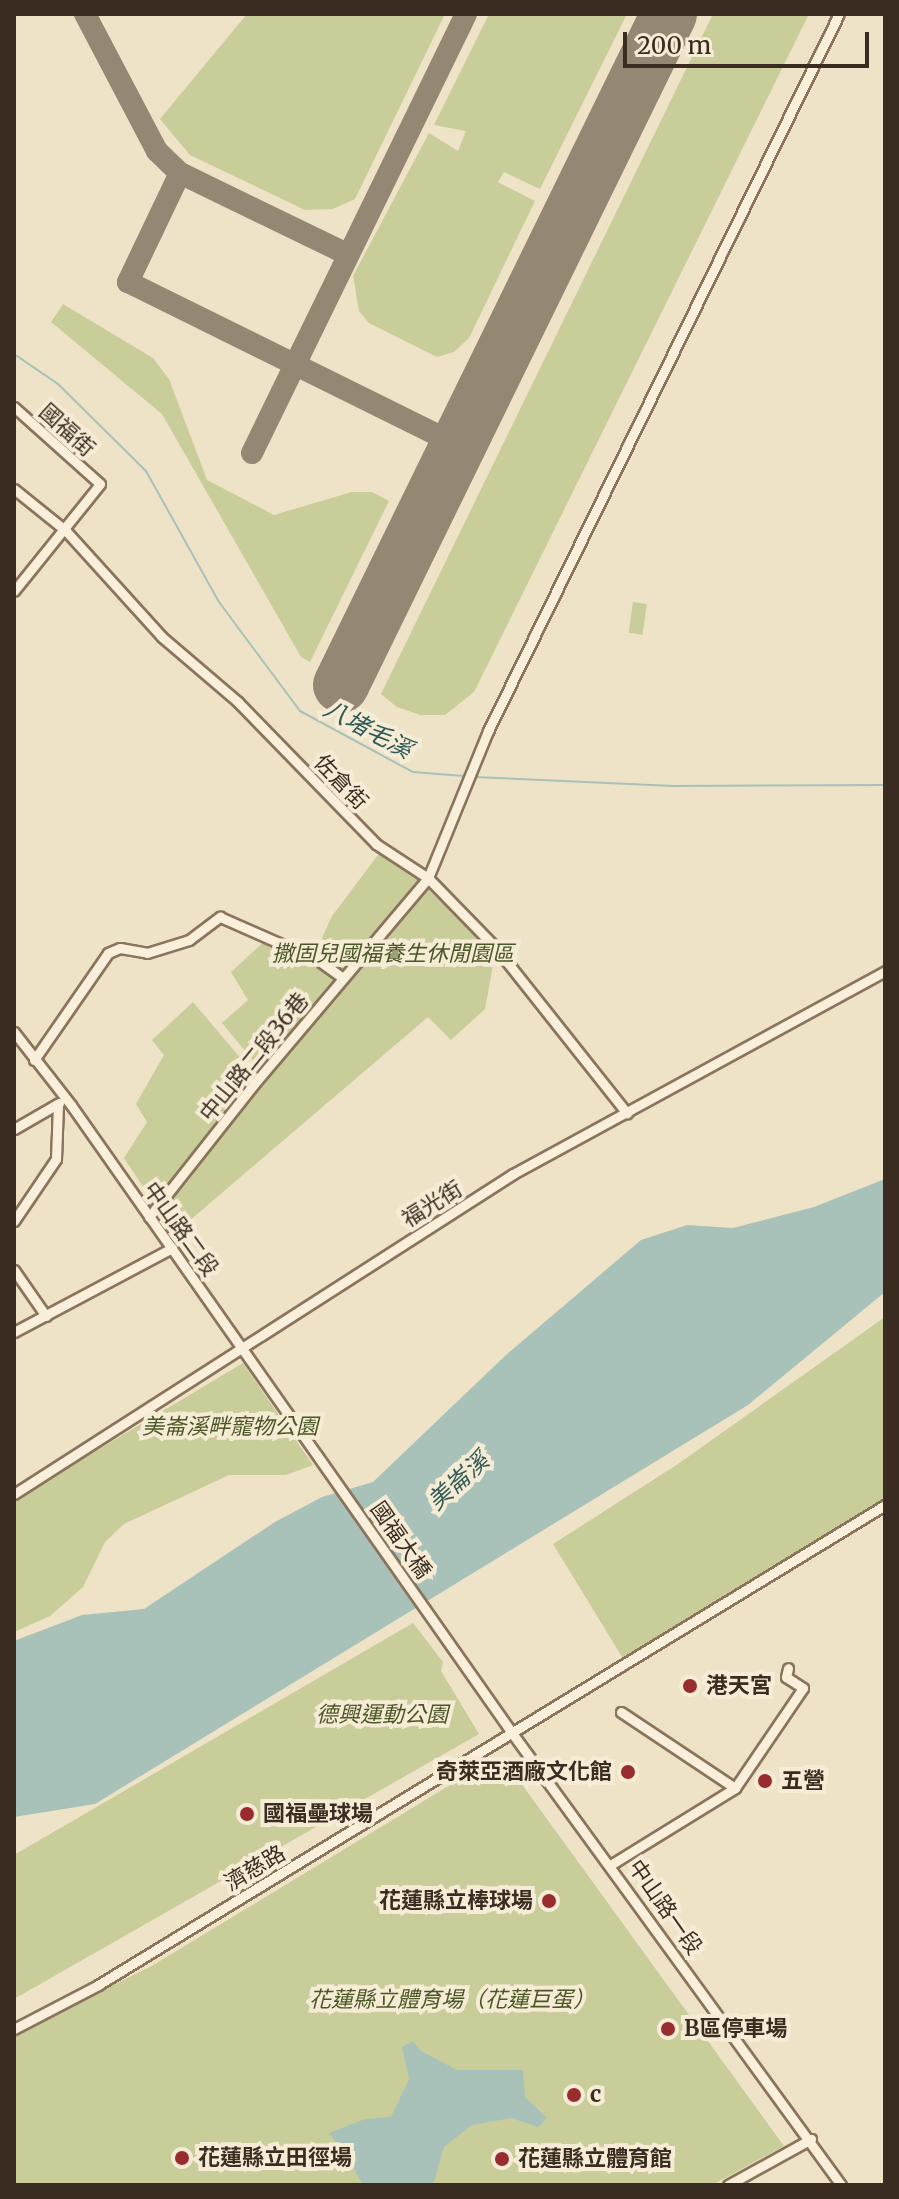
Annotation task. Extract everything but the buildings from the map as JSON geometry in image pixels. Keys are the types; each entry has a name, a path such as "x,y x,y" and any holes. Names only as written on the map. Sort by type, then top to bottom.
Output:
{"street":[{"name":"中山路二段36巷","path":"149,1217 428,878 457,798 839,14"},
{"name":"國福街","path":"14,407 100,484 66,531 14,591"},
{"name":"佐倉街","path":"14,489 66,531 162,637 238,702 376,844 428,878 496,948 627,1113"},
{"path":"34,1060 108,953 120,948 147,953 189,940 220,917 318,960 343,978"},
{"name":"福光街","path":"14,1494 513,1174 627,1113 720,1057 885,971"},
{"name":"中山路二段","path":"14,1032 61,1101 243,1345 315,1449"},
{"path":"14,1129 61,1101"},
{"path":"14,1221 56,1159 61,1101"},
{"path":"14,1332 172,1248"},
{"path":"14,1270 46,1316"},
{"name":"國福大橋","path":"315,1449 457,1652"},
{"name":"濟慈路","path":"14,2029 98,1985 885,1505"},
{"name":"中山路一段","path":"457,1652 512,1733 612,1864 841,2185"},
{"path":"612,1864 735,1788 803,1688 786,1677 788,1668"},
{"path":"621,1712 735,1788"},
{"path":"728,2185 811,2139"}],"green space":[{"path":"247,14 445,14 355,199 333,209 305,210 190,155 160,119"},
{"path":"489,14 627,14 540,189 504,172 498,182 535,201 469,338 454,352 437,357 369,323 359,311 353,276 429,133 458,151 466,131 434,125"},
{"path":"713,14 809,14 474,692 445,715 420,715 397,707 381,694"},
{"path":"63,304 153,358 169,379 207,480 274,515 352,492 372,492 389,501 310,662 301,657 162,414 51,322"},
{"path":"633,602 647,604 643,635 629,633"},
{"name":"撒固兒國福養生休閒園區","path":"384,847 495,954 485,1009 451,1040 428,1017 175,1233 161,1213 265,1075 222,1023 248,1000 231,972 267,939 313,958 332,916"},
{"path":"193,1002 253,1073 154,1203 124,1158 147,1122 136,1104 164,1055 152,1040"},
{"path":"885,1317 885,1501 627,1665 553,1544 678,1464"},
{"name":"美崙溪畔寵物公園","path":"243,1363 313,1465 286,1475 229,1475 124,1524 105,1542 83,1587 50,1616 14,1632 14,1500"},
{"name":"德興運動公園","path":"413,1623 443,1662 441,1671 479,1734 14,1999 14,1855"},
{"name":"花蓮縣立體育場（花蓮巨蛋）","path":"483,1765 510,1768 784,2146 712,2185 14,2185 14,2033 150,1967"}],"water":[{"name":"美崙溪","path":"885,1179 885,1292 748,1405 95,1804 14,1817 14,1641 82,1615 144,1609 275,1522 322,1497 373,1482 506,1355 641,1240 687,1225 733,1228 814,1207"},
{"path":"413,2041 421,2051 457,2070 523,2070 525,2097 547,2118 538,2127 511,2118 472,2125 444,2147 433,2185 363,2185 354,2169 357,2157 347,2157 329,2133 365,2119 391,2117 409,2079 402,2047"}],"waterway":[{"name":"八堵毛溪","path":"14,354 58,384 146,471 219,602 300,711 413,772 464,776"},
{"name":"八堵毛溪","path":"475,777 674,786 885,785"}],"taxiway":[{"path":"85,14 157,151 180,173 347,254"},
{"path":"252,453 466,14"},
{"path":"180,173 128,282 458,445"}],"runway":[{"path":"341,685 669,14"}],"place":[{"name":"港天宮","path":"690,1686"},
{"name":"奇萊亞酒廠文化館","path":"628,1772"},
{"name":"五營","path":"765,1781"},
{"name":"國福壘球場","path":"247,1814"},
{"name":"花蓮縣立棒球場","path":"549,1901"},
{"name":"B區停車場","path":"668,2029"},
{"name":"c","path":"574,2095"},
{"name":"花蓮縣立田徑場","path":"182,2158"},
{"name":"花蓮縣立體育館","path":"502,2159"}]}
